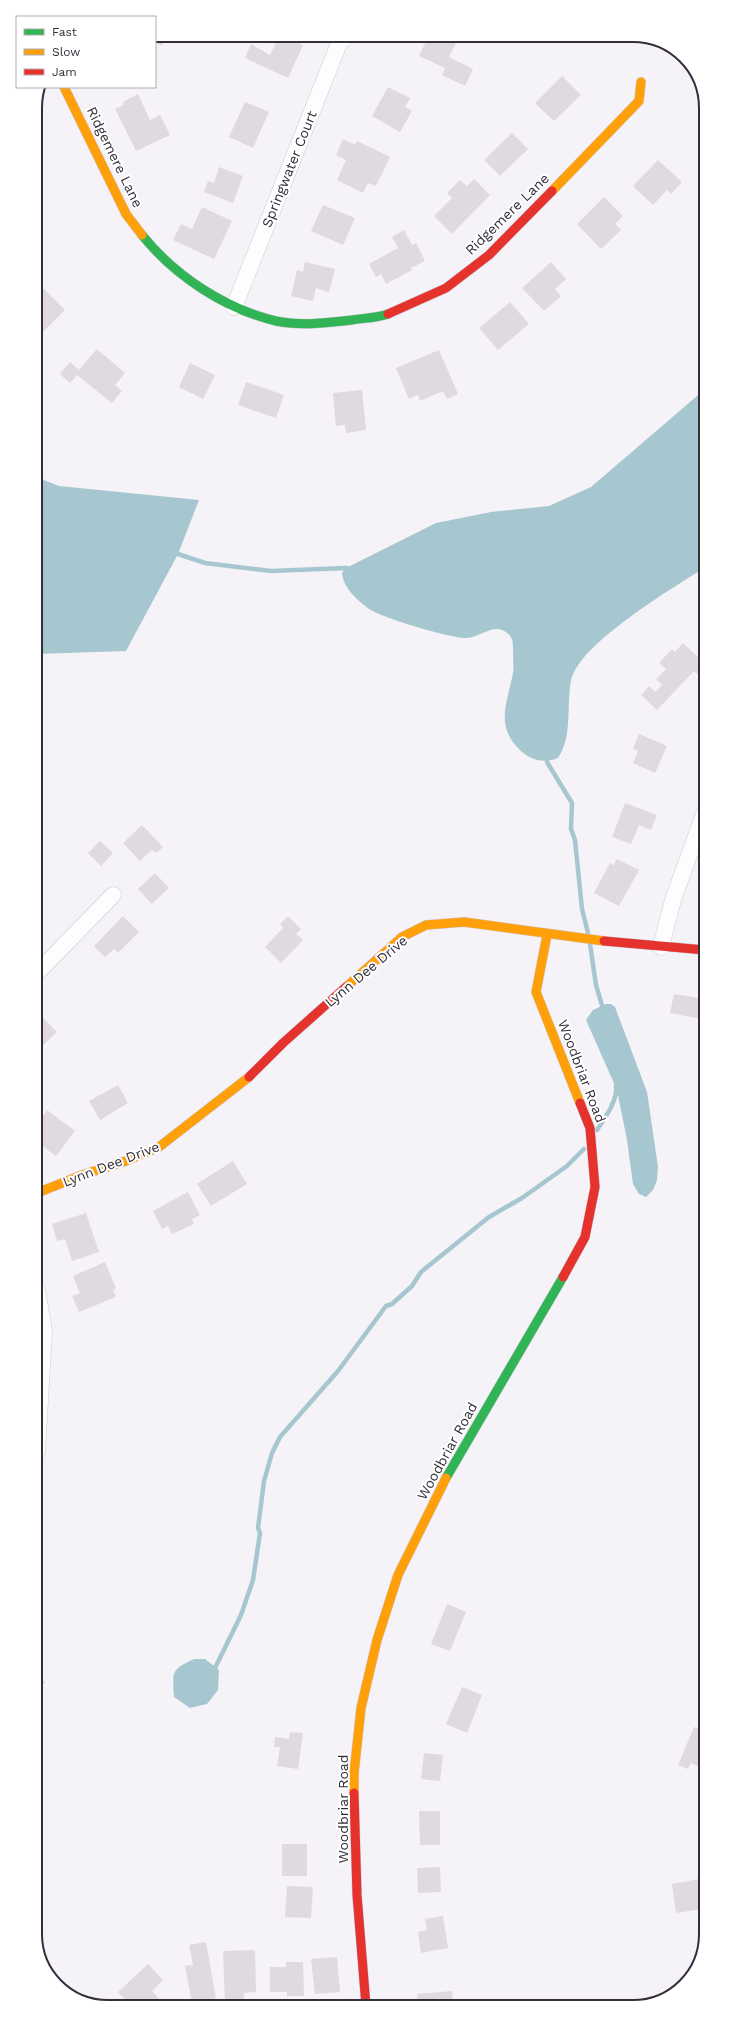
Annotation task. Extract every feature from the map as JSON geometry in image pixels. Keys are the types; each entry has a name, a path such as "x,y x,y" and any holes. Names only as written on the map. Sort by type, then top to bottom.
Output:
{"street":[{"name":"Springwater Court","path":"234,307 340,42"},
{"name":"Ridgemere Lane","path":"64,88 126,214 155,251 190,280 234,307 277,321 324,324 385,315 446,288 489,255 639,101 641,82"},
{"path":"661,947 673,900 699,827"},
{"path":"42,968 113,895"},
{"name":"Lynn Dee Drive","path":"42,1191 82,1175 126,1161 159,1147 242,1084 283,1043 402,937 426,925 448,922 464,922 547,934 661,947 689,947 699,949"},
{"name":"Woodbriar Road","path":"366,2000 357,1895 354,1773 361,1708 377,1640 398,1574 454,1461 536,1326 585,1237 595,1187 590,1128 536,992 547,934"},
{"path":"42,1319 44,1331 42,1366"}],"water":[{"path":"699,394 699,571 628,618 608,634 577,666 571,681 566,740 563,749 558,758 544,761 530,757 522,752 513,743 505,724 506,705 513,673 513,642 509,635 502,630 493,629 472,637 459,637 418,627 378,614 352,594 345,584 342,573 346,568 436,523 491,512 549,506 591,487"},
{"path":"42,479 59,486 199,500 178,554 126,651 42,654"},
{"path":"606,1004 611,1004 615,1007 647,1092 658,1167 657,1180 653,1190 646,1197 639,1194 633,1184 627,1140 617,1090 586,1020 593,1010"},
{"path":"194,1659 205,1659 219,1670 218,1690 207,1704 190,1708 174,1697 173,1682 177,1669"}],"building":[{"path":"157,42 165,42 160,46"},
{"path":"276,42 296,42 303,45 288,78 245,58 251,44 270,55"},
{"path":"426,42 456,42 449,57 473,69 465,86 442,75 445,68 419,56"},
{"path":"562,76 581,95 554,121 535,103"},
{"path":"388,87 410,98 405,107 412,111 400,132 372,116"},
{"path":"138,94 150,120 160,115 170,135 136,151 115,109 124,105 123,102"},
{"path":"245,102 269,112 253,148 229,137"},
{"path":"512,133 528,149 500,176 484,160"},
{"path":"343,139 355,145 357,141 390,157 376,186 368,183 363,193 337,180 346,160 336,155"},
{"path":"658,160 682,182 671,194 667,190 653,205 633,186"},
{"path":"219,167 243,176 233,203 204,192 208,181 214,183"},
{"path":"474,179 490,195 452,234 434,216 452,198 447,193 460,180 467,186"},
{"path":"604,197 623,216 615,224 621,230 601,249 577,224"},
{"path":"323,205 355,218 343,245 311,231"},
{"path":"202,207 232,221 214,259 173,240 181,224 192,229"},
{"path":"404,230 412,245 416,243 425,261 386,284 381,274 376,277 369,264 398,248 392,237"},
{"path":"305,262 335,269 329,292 316,288 313,301 291,296 297,270 303,272"},
{"path":"551,262 566,279 555,289 561,296 544,311 522,288"},
{"path":"43,288 65,310 42,333"},
{"path":"510,302 529,324 498,350 479,328"},
{"path":"97,349 125,373 115,385 122,391 112,403 77,375 70,383 60,374 70,362 79,370"},
{"path":"439,350 458,394 447,399 443,391 420,401 418,395 409,399 396,368"},
{"path":"190,363 215,375 203,399 179,387"},
{"path":"246,382 284,395 276,418 238,405"},
{"path":"362,390 366,430 346,433 345,425 336,426 333,393"},
{"path":"683,643 699,658 699,671 697,674 694,671 657,710 641,695 649,686 655,692 662,685 656,679 666,669 659,663 672,649 675,652"},
{"path":"639,734 667,746 655,773 633,763 638,751 633,748"},
{"path":"625,803 657,815 651,830 639,825 631,844 612,837"},
{"path":"142,825 163,847 156,853 152,850 140,861 123,843"},
{"path":"100,841 113,853 101,866 88,853"},
{"path":"617,859 639,870 619,906 594,893 610,863 614,865"},
{"path":"155,873 169,888 152,904 138,889"},
{"path":"123,916 139,932 118,953 114,949 105,957 94,946"},
{"path":"288,916 301,929 296,934 303,940 281,963 265,947 283,928 280,924"},
{"path":"674,994 699,998 699,1019 670,1013"},
{"path":"42,1017 57,1032 42,1046"},
{"path":"118,1085 128,1103 100,1120 89,1101"},
{"path":"47,1110 75,1131 56,1156 42,1146 42,1113 44,1115"},
{"path":"233,1161 247,1184 211,1206 197,1184"},
{"path":"188,1192 200,1215 192,1219 194,1224 172,1234 168,1226 162,1229 153,1211"},
{"path":"86,1213 99,1252 72,1261 65,1239 57,1241 52,1224"},
{"path":"105,1262 116,1288 113,1290 116,1297 79,1312 72,1296 80,1293 73,1276"},
{"path":"447,1604 466,1612 450,1651 431,1644"},
{"path":"462,1687 482,1695 467,1733 446,1724"},
{"path":"694,1727 699,1729 699,1767 691,1763 688,1769 678,1765"},
{"path":"290,1732 303,1733 298,1769 277,1766 280,1747 274,1747 275,1737 289,1739"},
{"path":"424,1753 443,1755 440,1781 421,1779"},
{"path":"419,1811 440,1811 440,1845 420,1845"},
{"path":"282,1844 307,1844 307,1876 282,1876"},
{"path":"440,1867 441,1892 418,1893 417,1868"},
{"path":"699,1879 699,1910 676,1913 672,1884"},
{"path":"287,1886 313,1887 311,1918 285,1917"},
{"path":"443,1916 448,1948 421,1953 418,1932 427,1930 425,1919"},
{"path":"206,1942 216,1998 206,2000 191,2000 185,1966 193,1965 189,1945"},
{"path":"255,1950 256,1992 244,1993 244,2000 225,2000 223,1951"},
{"path":"337,1957 340,1992 315,1994 311,1959"},
{"path":"286,1962 303,1962 304,1996 287,1996 287,1992 270,1992 270,1967 286,1967"},
{"path":"148,1964 163,1980 152,1991 160,2000 125,2000 118,1992"},
{"path":"452,1991 453,2000 418,2000 417,1994"}],"waterway":[{"path":"172,554 178,554 205,563 271,571 346,568 353,570"},
{"path":"547,757 547,762 572,803 571,829 575,840 582,909 588,933"},
{"path":"590,944 596,985 604,1012"},
{"path":"597,1130 613,1103 616,1086"},
{"path":"212,1671 216,1666 241,1615 253,1580 260,1533 258,1528 264,1481 272,1453 280,1437 338,1371 386,1306 392,1304 412,1286 421,1272 489,1217 522,1198 567,1166 584,1149"}],"traffic: fast":[{"path":"142,235 170,264 202,289 257,316 285,323 304,324 343,321 388,314"},
{"path":"446,1478 563,1277"}],"traffic: slow":[{"path":"552,191 639,101 641,82"},
{"path":"64,88 126,214 142,235"},
{"path":"346,987 402,937 426,925 464,922 604,941"},
{"path":"547,935 536,992 580,1103"},
{"path":"42,1191 82,1175 126,1161 159,1147 249,1077"},
{"path":"354,1793 354,1773 361,1708 377,1640 398,1575 446,1478"}],"traffic: jam":[{"path":"388,314 446,288 489,255 552,191"},
{"path":"604,941 699,949"},
{"path":"249,1077 283,1043 346,987"},
{"path":"563,1277 585,1237 595,1187 590,1128 580,1103"},
{"path":"354,1793 357,1895 366,2000"}]}
